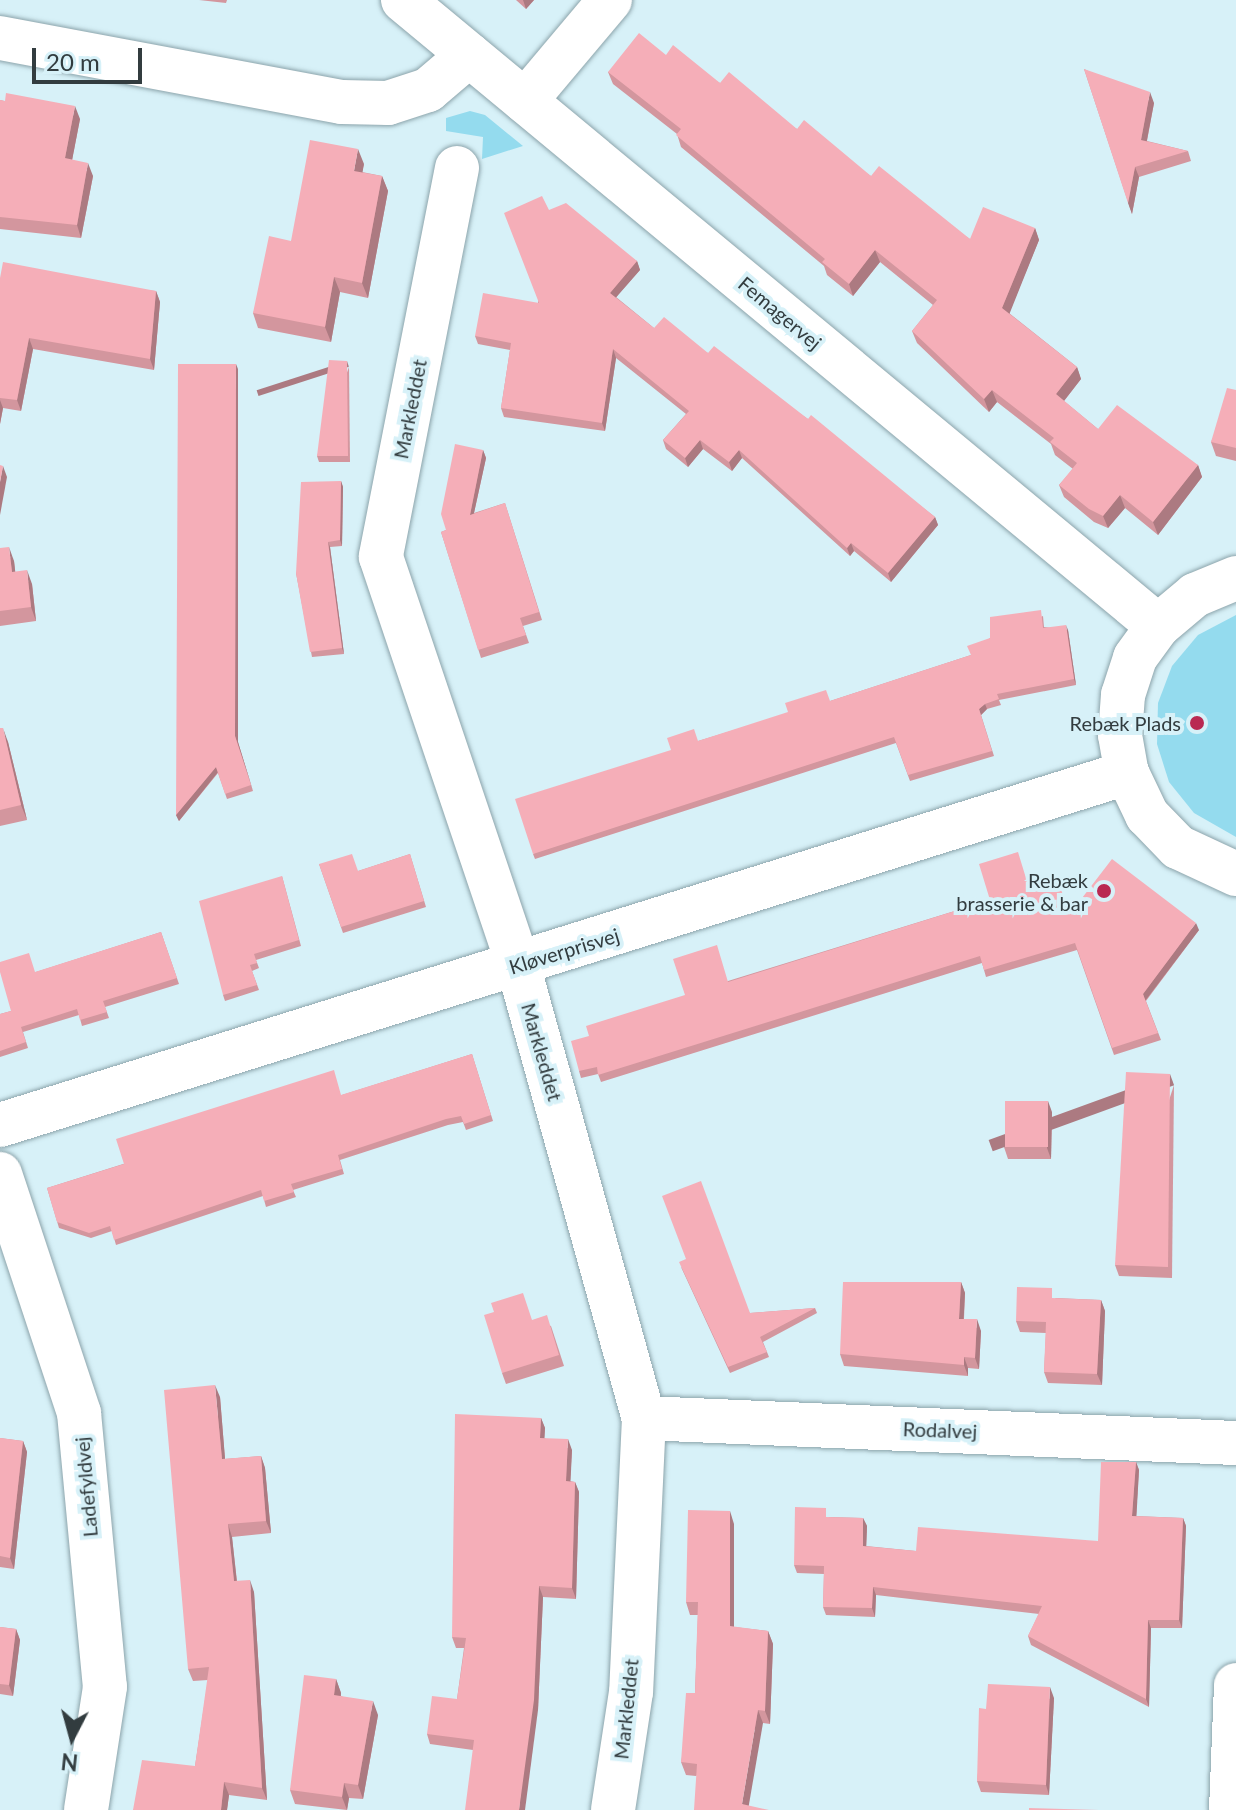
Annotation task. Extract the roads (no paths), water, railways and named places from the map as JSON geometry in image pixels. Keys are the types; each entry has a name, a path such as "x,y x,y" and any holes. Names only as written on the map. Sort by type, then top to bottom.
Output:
{"street":[{"name":"Femagervej","path":"403,0 1158,626"},
{"path":"525,101 610,0"},
{"path":"0,38 342,102 388,103 428,90 469,55"},
{"name":"Markleddet","path":"457,168 381,557 518,965 644,1418 631,1692 613,1810"},
{"path":"1236,578 1195,595 1158,626 1135,658 1123,695 1120,735 1127,773 1147,815 1178,847 1236,874"},
{"name":"Kløverprisvej","path":"0,1125 1127,773"},
{"name":"Ladefyldvej","path":"0,1174 79,1413 105,1687 86,1810"},
{"name":"Rodalvej","path":"644,1418 1236,1443"},
{"path":"1231,1810 1236,1685"}],"place":[{"name":"Rebæk Plads","path":"1197,723"},
{"name":"Rebæk brasserie & bar","path":"1104,891"}]}
